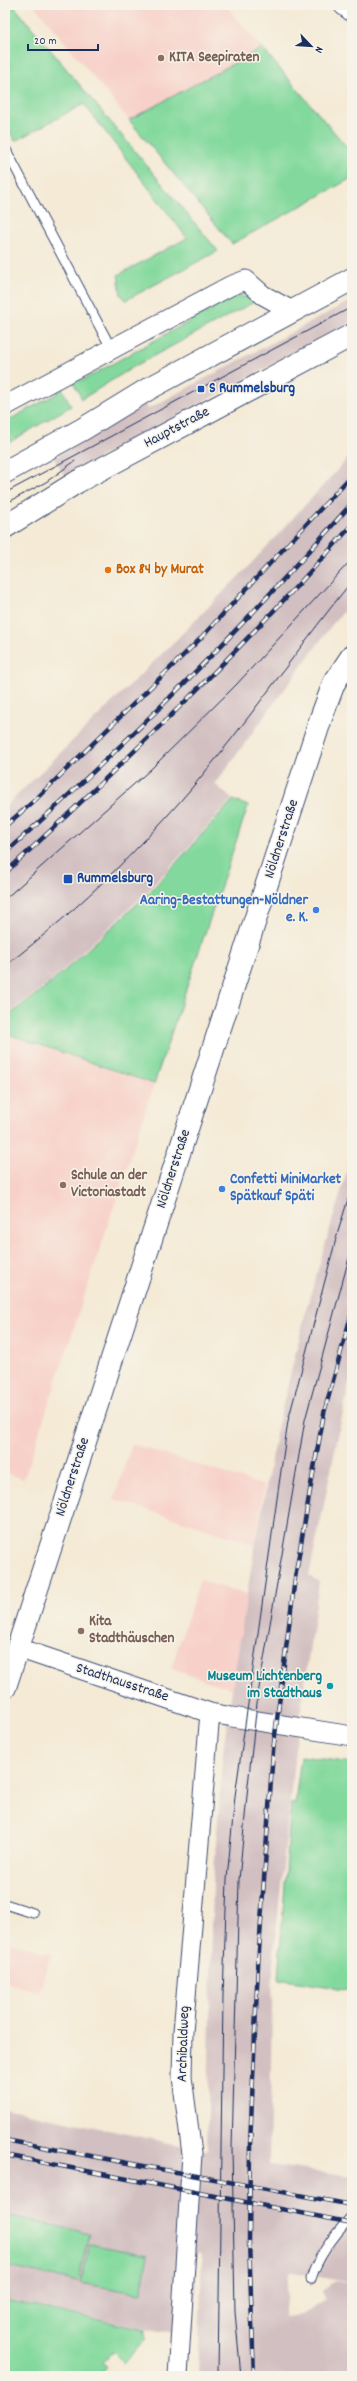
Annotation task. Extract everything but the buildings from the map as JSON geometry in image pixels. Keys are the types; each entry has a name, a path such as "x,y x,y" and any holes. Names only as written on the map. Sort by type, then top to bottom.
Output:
{"street":[{"path":"343,5 352,12"},
{"path":"5,406 111,348 230,286 246,280 264,295 292,311"},
{"path":"5,472 83,429 150,388 352,280"},
{"name":"Hauptstraße","path":"5,527 77,482 352,335"},
{"name":"Nöldnerstraße","path":"5,1687 321,718 334,683 352,656"},
{"name":"Stadthausstraße","path":"18,1648 223,1715 352,1736"},
{"name":"Archibaldweg","path":"178,2376 192,2154 182,2077 183,2032 223,1715"}],"lane":[{"path":"5,148 111,348"},
{"path":"5,1904 33,1913"},
{"path":"311,2279 315,2265 336,2233 352,2216"}],"shaded area":[{"name":"KITA Seepiraten","path":"34,5 225,5 262,48 129,120"},
{"path":"352,300 352,322 65,476 54,458 145,403 148,409"},
{"path":"352,454 352,602 331,626 215,784 232,799 146,893 50,982 5,1016 5,807 177,639 247,568"},
{"name":"Schule an der Victoriastadt","path":"5,1034 154,1085 24,1479 5,1473"},
{"path":"352,1154 352,1369 309,1576 319,1582 295,1751 273,1962 269,2165 352,2176 352,2283 289,2271 284,2317 302,2315 326,2300 322,2290 336,2281 352,2284 352,2376 198,2376 202,2254 197,2253 194,2331 159,2332 5,2299 5,2108 207,2151 213,1883 224,1743 251,1569 276,1433 308,1303"},
{"path":"132,1444 264,1486 255,1545 114,1499"},
{"path":"200,1580 247,1595 232,1689 171,1669"},
{"path":"5,1941 51,1954 39,1993 5,1982"}],"green space":[{"path":"5,5 13,5 218,251 126,300 121,295 118,275 187,238 84,104 15,141 5,123"},
{"path":"262,48 352,153 350,179 232,244 129,120"},
{"path":"236,294 256,301 135,366 82,399 71,378 78,377 81,381 219,305 218,300"},
{"path":"60,384 71,406 5,445 5,422 58,393 57,389"},
{"path":"233,800 248,806 154,1084 5,1033 5,1018 51,983 148,894"},
{"path":"301,1756 352,1763 352,1990 278,1979 291,1803 295,1803"},
{"path":"5,2215 89,2233 78,2282 5,2266"},
{"path":"89,2244 148,2255 141,2294 81,2283"},
{"path":"5,2300 145,2330 145,2341 123,2362 113,2352 102,2362 106,2367 97,2376 5,2376"}],"tram line":[{"path":"5,493 352,307"},
{"path":"5,504 46,482 75,461"},
{"path":"5,899 151,769 236,685 352,559"},
{"path":"5,966 62,920 116,870 166,817 232,739 352,581"},
{"path":"218,2376 223,1996 227,1879 235,1796 288,1421 337,1235 352,1186"},
{"path":"241,2376 235,2312 232,2148 239,1880 248,1785 258,1694 305,1420 352,1247"}],"railway":[{"path":"5,826 34,801 198,641 352,475"},
{"path":"5,853 96,770 184,684 269,595 352,503"},
{"path":"5,873 183,704 269,616 352,525"},
{"path":"254,2376 249,2242 250,2145 258,1965 273,1751 295,1578 311,1485 324,1413 352,1312"},
{"path":"5,2140 352,2205"},
{"path":"5,2155 352,2223"}],"place":[{"name":"KITA Seepiraten","path":"161,58"},
{"name":"S Rummelsburg","path":"201,389"},
{"name":"Box 84 by Murat","path":"108,570"},
{"name":"Rummelsburg","path":"68,879"},
{"name":"Aaring-Bestattungen-Nöldner e. K.","path":"316,910"},
{"name":"Schule an der Victoriastadt","path":"63,1185"},
{"name":"Confetti MiniMarket Spätkauf Späti","path":"222,1189"},
{"name":"Kita Stadthäuschen","path":"81,1631"},
{"name":"Museum Lichtenberg im Stadthaus","path":"330,1686"}]}
